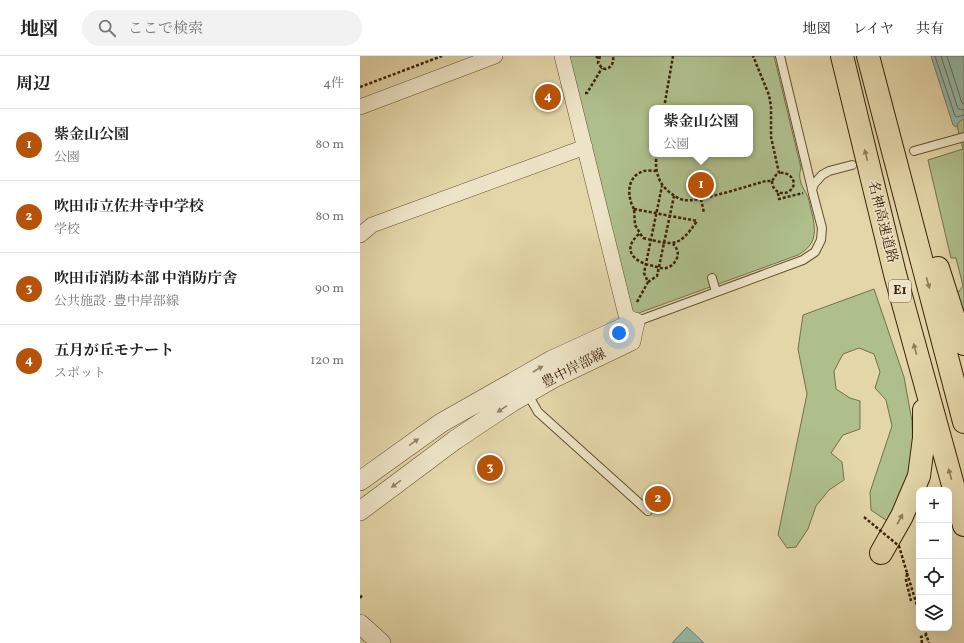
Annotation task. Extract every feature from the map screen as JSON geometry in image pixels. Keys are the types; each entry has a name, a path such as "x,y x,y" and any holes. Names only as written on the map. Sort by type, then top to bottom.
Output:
{"highway":[{"name":"名神高速道路","path":"842,56 893,267 964,525"},
{"name":"名神高速道路","path":"869,56 964,422"},
{"path":"869,56 961,340 964,344"},
{"path":"881,553 902,516 919,476 924,438 923,377"}],"street":[{"path":"360,107 495,56"},
{"path":"562,56 626,315 634,316"},
{"path":"360,235 372,225 585,147"},
{"name":"豊中岸部線","path":"360,511 455,440 527,393 552,379 631,341 634,316"},
{"name":"豊中岸部線","path":"360,481 441,423 552,360 634,316"},
{"path":"360,624 378,642"}],"lane":[{"path":"634,316 716,292 803,260 815,252 821,240 822,228 780,56"},
{"path":"914,151 964,137"},
{"path":"812,190 817,179 822,175 852,166"},
{"path":"712,278 716,292"},
{"path":"527,393 538,412 648,511"}],"path":[{"path":"360,87 442,56"},
{"path":"596,56 599,57 598,63 602,68 608,69 614,61 613,56"},
{"path":"665,105 673,56"},
{"path":"753,56 769,95 771,106 771,137 779,173"},
{"path":"583,86 585,93 587,93 602,68"},
{"path":"648,282 644,273 662,186 657,171 657,157"},
{"path":"634,209 697,221 687,236 673,244 643,238 639,234 635,225 634,209 628,192 635,177 643,171 657,171"},
{"path":"777,192 781,194 788,193 793,188 794,184 792,177 786,173 779,173 772,181 773,188 777,192 779,199 812,190"},
{"path":"662,186 674,196 684,200 701,199 766,181 772,181"},
{"path":"634,316 648,282 657,276 674,196"},
{"path":"701,199 704,213"},
{"path":"639,234 630,244 631,252 636,260 646,265 666,268 674,264 678,249 673,244"},
{"path":"864,517 899,546 916,602"},
{"path":"907,573 906,580 911,601"},
{"path":"360,598 363,594"},
{"path":"925,631 929,643"},
{"path":"922,643 921,637 926,635"}],"green space":[{"path":"569,56 774,56 801,168 800,180 808,197 812,213 814,237 812,242 798,255 636,314 632,313"},
{"path":"939,56 964,56 964,327 955,296 963,286 956,258 951,258 928,160 963,149"},
{"path":"874,289 904,377 912,421 913,462 890,523 871,510 870,492 892,426 886,400 875,388 880,372 874,354 859,348 843,354 834,371 836,389 850,398 860,401 860,429 843,435 831,453 842,462 844,480 829,490 816,506 808,529 796,547 787,548 778,535 807,394 798,349 803,315"}],"water":[{"path":"931,56 964,56 964,119 960,121 956,127 953,125"},
{"path":"687,627 704,643 672,643"}],"place":[{"name":"五月が丘モナート","path":"548,97"},
{"name":"紫金山公園","path":"701,185"},
{"name":"吹田市消防本部 中消防庁舎","path":"490,468"},
{"name":"吹田市立佐井寺中学校","path":"658,499"}]}
